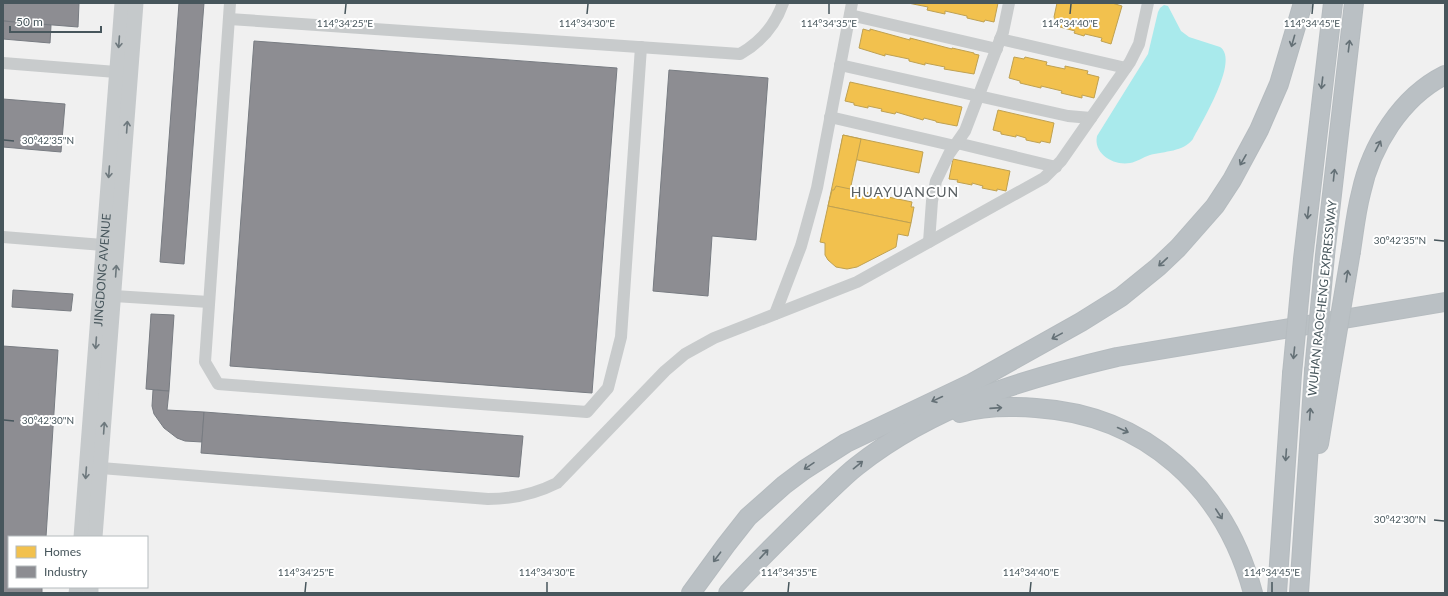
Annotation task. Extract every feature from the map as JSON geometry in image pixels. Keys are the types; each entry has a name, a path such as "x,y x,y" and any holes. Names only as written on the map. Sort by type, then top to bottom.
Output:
{"highway":[{"path":"691,593 748,517 784,484 804,470 846,442 972,383 1081,322 1121,297 1158,267 1197,228 1215,206 1232,180 1259,130 1279,84 1303,3"},
{"name":"WUHAN RAOCHENG EXPRESSWAY","path":"1277,593 1292,374 1303,259 1332,3"},
{"name":"WUHAN RAOCHENG EXPRESSWAY","path":"1322,370 1325,255 1354,3"},
{"path":"1299,593 1301,558 1322,370 1351,251 1360,193 1370,162 1377,147 1394,120 1414,96 1425,87 1445,75"},
{"path":"972,383 1073,355 1115,346 1445,291"},
{"path":"728,593 775,542 856,467 876,452 918,426 952,409 1003,388 1083,365 1159,350 1445,302"},
{"path":"918,426 969,411 994,408 1026,407 1051,409 1081,415 1109,424 1130,433 1172,460 1191,478 1211,502 1232,536 1247,573 1253,593"}],"main road":[{"name":"JINGDONG AVENUE","path":"81,536 122,3"},
{"name":"JINGDONG AVENUE","path":"95,536 136,3"}],"street":[{"path":"230,3 205,362 218,384 587,412 608,388 621,337 641,47"},
{"path":"229,19 740,54 759,42 766,34 778,15 783,3"},
{"path":"775,314 801,246 816,188 852,3"},
{"path":"929,242 934,190 949,154 965,131 1003,32 1009,3"},
{"path":"101,468 488,499 501,499 537,492 557,482 665,371 685,354 714,338 857,282 1038,183 1056,167 1126,68 1139,44 1148,3"},
{"path":"850,15 1126,68"},
{"path":"3,63 116,72"},
{"path":"840,65 1068,116 1091,118"},
{"path":"830,117 1056,167"},
{"path":"3,237 103,245"},
{"path":"114,296 209,302"}],"water":[{"path":"1164,5 1168,6 1181,31 1189,37 1220,47 1225,54 1225,65 1222,78 1210,106 1193,139 1189,143 1179,149 1150,155 1133,162 1118,163 1111,161 1101,153 1098,148 1097,136 1148,54 1158,12"}],"building: Homes":[{"path":"908,3 998,3 994,22 985,20 984,22 945,11 945,14 927,10 928,7"},
{"path":"1057,3 1112,3 1122,6 1111,44 1101,41 1102,38 1085,34 1084,36 1074,33 1075,31 1060,27 1061,24 1056,21 1054,17"},
{"path":"863,29 870,31 870,29 910,40 910,38 979,55 974,74 944,69 945,67 925,63 925,65 909,61 909,59 885,54 885,56 859,48"},
{"path":"1014,57 1024,59 1025,57 1047,62 1046,65 1065,69 1065,66 1088,71 1087,74 1099,77 1094,98 1082,95 1082,98 1061,93 1062,91 1020,83 1020,81 1009,78"},
{"path":"850,82 962,107 957,126 924,118 923,120 896,112 895,114 881,111 882,109 868,106 868,108 854,105 854,103 845,101"},
{"path":"998,110 1054,123 1050,143 1041,141 1040,143 1026,140 1026,138 1016,135 1016,137 1001,134 1001,132 993,130"},
{"path":"843,135 923,152 919,173 839,156"},
{"path":"843,135 861,139 846,209 828,206"},
{"path":"953,159 1010,171 1006,191 982,188 983,186 972,183 972,185 957,182 958,180 949,179"},
{"path":"836,186 912,202 911,207 914,207 911,223 828,206 832,190 834,190"},
{"path":"828,206 911,223 908,236 898,234 896,247 857,267 847,269 836,267 825,255 825,243 820,242"}],"building: Industry":[{"path":"3,3 79,3 78,27 3,21"},
{"path":"179,3 204,3 184,264 160,262"},
{"path":"3,21 51,25 50,43 3,39"},
{"path":"254,41 617,68 592,393 230,366"},
{"path":"669,70 768,78 756,240 712,236 708,296 653,291"},
{"path":"3,99 65,104 61,152 3,147"},
{"path":"13,290 73,294 71,311 12,307"},
{"path":"151,314 174,315 169,391 146,389"},
{"path":"3,346 58,350 46,536 8,536 8,588 42,588 42,593 3,593"},
{"path":"153,390 169,391 167,410 204,412 202,442 185,441 177,438 164,428 154,414 152,406"},
{"path":"204,412 523,436 519,477 201,453"}],"district":[{"name":"HUAYUANCUN","path":"905,191"}]}
